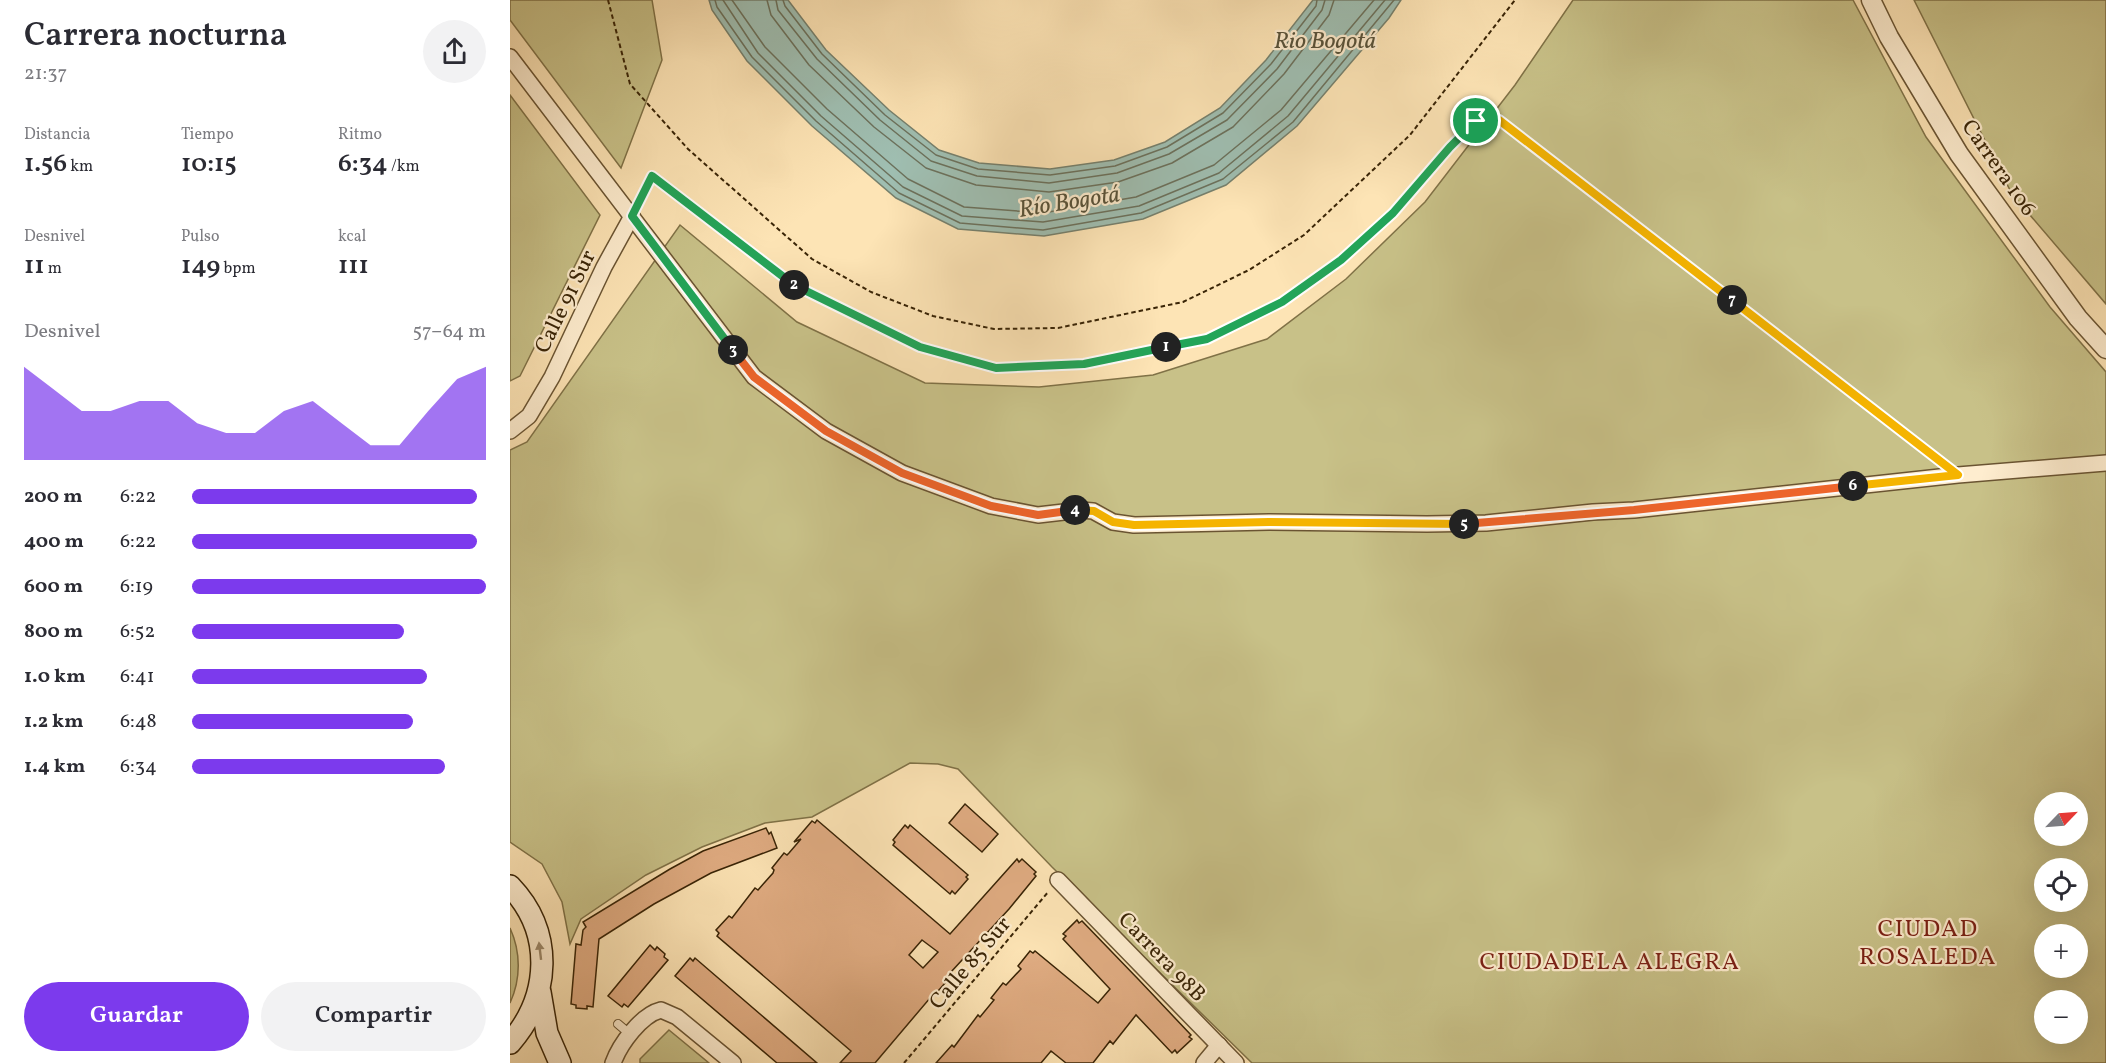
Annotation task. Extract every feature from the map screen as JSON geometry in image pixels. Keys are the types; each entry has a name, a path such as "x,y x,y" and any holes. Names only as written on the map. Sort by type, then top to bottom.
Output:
{"main road":[{"path":"510,886 525,905 535,925 542,957 540,989 547,1034 560,1063"},
{"path":"510,1043 522,1029 533,1010 540,989"}],"street":[{"name":"Carrera 106","path":"1871,0 1889,37 1959,154 2078,318 2106,349"},
{"path":"510,57 754,377 835,436 902,473 991,506 1038,515 1081,510 1094,511 1113,522 1134,525 1269,522 1486,523 1634,510 1958,475 2106,463"},
{"name":"Calle 91 Sur","path":"510,431 529,416 552,377 604,267 632,216"},
{"name":"Carrera 98B","path":"1058,880 1236,1063"},
{"path":"613,1063 623,1044 631,1035 655,1011 662,1010 669,1012 733,1063"},
{"path":"1204,1063 1219,1046"}],"lane":[{"path":"618,1024 631,1035"}],"path":[{"path":"608,0 630,84 688,149 812,259 871,292 933,316 994,329 1058,328 1183,302 1249,270 1304,235 1410,135 1515,0"},
{"path":"632,216 652,176 798,288 920,347 996,368 1084,364 1207,339 1282,302 1341,260 1393,213 1450,147 1476,121 1499,120 1958,475"},
{"name":"Calle 85 Sur","path":"904,1063 1058,880"}],"shaded area":[{"path":"510,0 652,0 662,60 621,168 510,20"},
{"path":"1573,0 1853,0 1926,137 2050,307 2106,372 2106,1063 1252,1063 1052,867 958,769 938,764 910,763 812,817 765,823 702,847 646,875 581,919 570,944 562,902 542,864 510,842 510,450 527,442 680,225 797,322 925,383 1039,387 1153,375 1267,339 1346,279 1425,202 1515,85"},
{"path":"1914,0 2106,0 2106,304 2012,194"},
{"path":"510,95 600,215 520,376 510,381"},
{"path":"510,928 518,956 518,975 510,1003"},
{"path":"669,1030 709,1063 640,1063 640,1059"}],"water":[{"name":"Rio Bogotá","path":"709,0 788,0 826,50 889,110 939,150 979,163 1050,169 1114,160 1165,142 1220,108 1266,60 1313,0 1401,0 1389,18 1297,126 1226,185 1143,219 1044,236 958,229 896,198 812,126 747,61 712,10"}],"building":[{"path":"965,804 998,834 982,852 949,823"},
{"path":"817,820 950,934 1017,859 1019,862 1022,859 1036,872 1034,874 1036,876 1009,909 951,972 953,974 875,1063 840,1063 851,1051 717,936 719,933 716,930 729,916 732,918 755,888 758,890 773,873 772,868 784,853 787,855 801,839 794,842 812,821 815,823","holes":["922,940 938,952 923,968 909,955"]},
{"path":"905,825 908,828 910,825 968,875 966,877 968,879 955,894 952,891 950,894 893,845 895,842 893,840"},
{"path":"766,828 769,834 771,832 777,848 711,873 654,904 599,939 593,1007 576,1008 576,1005 571,1004 576,944 581,945 583,930 586,927 583,922 703,851"},
{"path":"1077,920 1079,923 1082,921 1191,1035 1189,1037 1192,1039 1177,1053 1175,1050 1172,1053 1136,1015 1113,1044 1110,1041 1093,1063 1066,1063 1051,1051 1041,1063 936,1063 952,1045 954,1047 978,1015 980,1017 994,1000 991,998 1003,983 1006,985 1021,969 1018,966 1030,951 1033,953 1035,951 1098,1003 1110,989 1063,939 1066,936 1063,934"},
{"path":"650,945 655,950 657,947 668,960 628,1007 624,1004 622,1007 608,996"},
{"path":"690,958 693,961 695,958 817,1063 777,1063 675,976"}],"district":[{"name":"CIUDAD ROSALEDA","path":"1928,942"},
{"name":"CIUDADELA ALEGRA","path":"1610,961"}],"route":[{"path":"1499,120 1958,475 1634,510 1486,523 1269,522 1134,525 1113,522 1094,511 1081,510 1038,515 991,506 902,473 826,431 754,377 632,216 652,176 798,288 920,347 996,368 1084,364 1207,339 1282,302 1341,260 1393,213 1450,147 1476,121 1499,120"}],"water label":[{"name":"Río Bogotá","path":"1069,201"}]}
